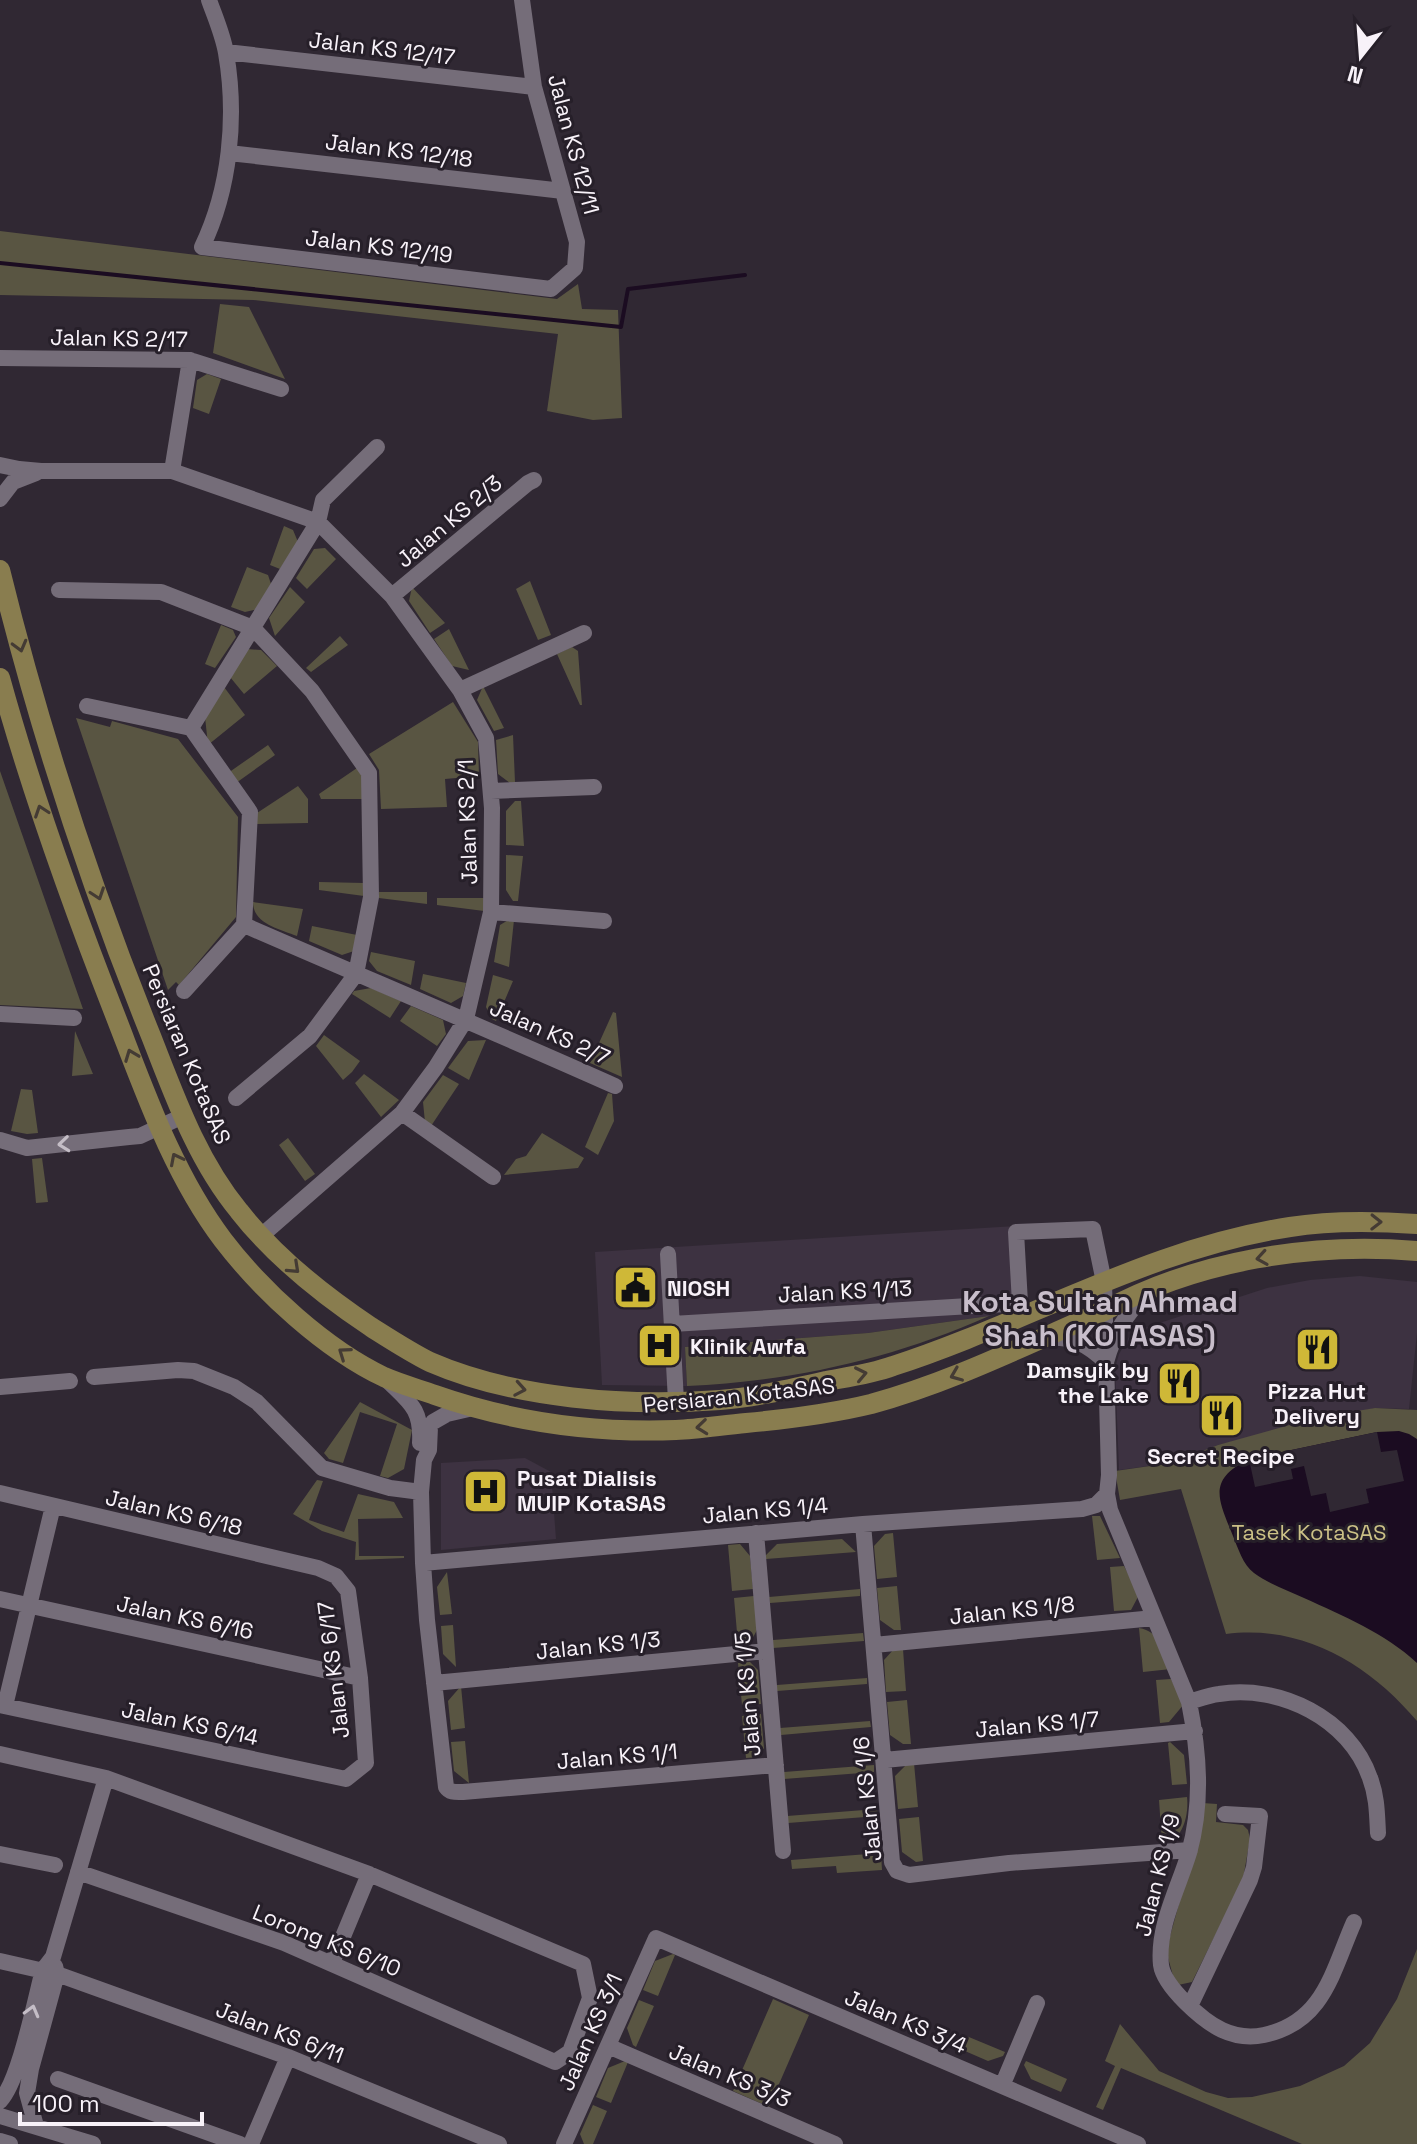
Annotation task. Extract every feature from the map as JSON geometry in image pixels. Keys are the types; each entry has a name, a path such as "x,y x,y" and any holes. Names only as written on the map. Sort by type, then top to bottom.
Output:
{"main road":[{"name":"Persiaran KotaSAS","path":"0,570 37,711 72,817 131,985 183,1116 208,1166 239,1212 313,1285 402,1347 431,1362 489,1382 620,1402 719,1400 763,1395 889,1368 1185,1252 1266,1231 1335,1222 1417,1224"},
{"name":"Persiaran KotaSAS","path":"0,678 37,800 109,999 160,1127 198,1202 250,1273 284,1307 345,1354 385,1378 473,1408 538,1421 615,1429 678,1430 770,1420 869,1404 919,1389 979,1366 1148,1291 1205,1271 1309,1251 1417,1251"}],"street":[{"path":"209,0 226,52 230,101 229,153"},
{"name":"Jalan KS 12/11","path":"522,0 534,87 577,242 575,268 551,289"},
{"name":"Jalan KS 12/17","path":"226,52 534,87"},
{"name":"Jalan KS 12/18","path":"229,153 563,191"},
{"name":"Jalan KS 12/19","path":"229,153 220,200 202,247 551,289"},
{"name":"Jalan KS 2/17","path":"0,358 190,360 281,389"},
{"path":"172,471 190,360"},
{"path":"191,728 318,522 323,500 377,447"},
{"name":"Jalan KS 2/1","path":"0,465 41,471 172,471 318,522 392,596 460,690 486,738 491,791 491,912 466,1019 402,1113 261,1236"},
{"path":"0,499 13,482 41,471"},
{"name":"Jalan KS 2/3","path":"392,596 534,480"},
{"path":"59,590 161,592 253,628 312,691 369,773 371,897 356,974 310,1036 236,1098"},
{"path":"460,690 584,633"},
{"path":"87,706 191,728 250,812 244,925 184,991"},
{"path":"491,791 594,787"},
{"path":"491,912 604,921"},
{"name":"Jalan KS 2/7","path":"244,925 615,1086"},
{"path":"0,1014 74,1018"},
{"path":"402,1113 493,1177"},
{"path":"0,1140 27,1148 140,1136 183,1116"},
{"name":"Jalan KS 1/9","path":"1020,1303 1016,1232 1093,1229 1104,1282 1107,1494 1110,1510 1189,1702 1195,1731 1200,1789 1190,1850 1165,1926 1160,1953 1162,1970 1169,1984 1190,2006 1222,2030 1239,2036 1281,2031 1307,2015 1319,2002 1354,1922"},
{"path":"668,1254 676,1401"},
{"path":"1032,1342 1072,1339 1093,1350 1106,1362 1122,1320 1148,1291"},
{"name":"Jalan KS 1/13","path":"672,1324 1020,1303"},
{"path":"94,1377 194,1371 234,1387 257,1402 322,1468 390,1488 421,1492"},
{"path":"385,1378 416,1412 420,1428 419,1450 424,1460"},
{"path":"0,1387 70,1381"},
{"path":"434,1683 423,1563 421,1492 424,1460 429,1450 433,1422 456,1411 473,1408"},
{"name":"Jalan KS 6/18","path":"0,1493 318,1568 336,1576"},
{"name":"Jalan KS 1/4","path":"423,1563 863,1524 1082,1509 1096,1505 1107,1494"},
{"path":"2,1706 53,1506"},
{"name":"Jalan KS 1/6","path":"863,1524 892,1862 897,1871 909,1875 1009,1863 1190,1850"},
{"name":"Jalan KS 1/5","path":"756,1533 783,1851"},
{"name":"Jalan KS 6/17","path":"336,1576 348,1591 360,1678 366,1763"},
{"name":"Jalan KS 6/16","path":"0,1599 360,1678"},
{"name":"Jalan KS 1/8","path":"874,1645 1154,1618"},
{"name":"Jalan KS 1/3","path":"434,1683 766,1651"},
{"name":"Jalan KS 1/1","path":"434,1683 446,1787 454,1792 776,1765"},
{"path":"1189,1702 1218,1694 1252,1694 1291,1701 1320,1716 1345,1735 1366,1766 1375,1795 1378,1833"},
{"name":"Jalan KS 6/14","path":"2,1706 346,1779 366,1763"},
{"name":"Jalan KS 1/7","path":"884,1760 1195,1731"},
{"path":"0,1754 106,1778 369,1874 332,1963"},
{"path":"0,2101 8,2093 51,1967 106,1778"},
{"path":"1190,2006 1254,1867 1260,1816 1225,1814"},
{"path":"0,1854 55,1865"},
{"name":"Lorong KS 6/10","path":"78,1872 284,1943 555,2062 570,2052 590,1998 583,1964 369,1874"},
{"name":"Jalan KS 3/1","path":"564,2144 656,1938"},
{"name":"Jalan KS 3/4","path":"656,1938 1138,2144"},
{"name":"Jalan KS 6/11","path":"0,1961 51,1967 288,2057 499,2144"},
{"path":"36,2126 27,2093 51,1967"},
{"path":"1002,2086 1037,2003"},
{"name":"Jalan KS 3/3","path":"608,2046 835,2144"},
{"path":"251,2144 288,2057"},
{"path":"58,2079 240,2144"},
{"path":"0,2116 93,2144"},
{"path":"0,2141 10,2144"}],"shaded area":[{"path":"1016,1226 1014,1308 989,1316 868,1333 685,1347 687,1386 602,1385 595,1252"},
{"path":"1360,1276 1417,1282 1417,1333 1409,1409 1375,1408 1218,1445 1171,1463 1119,1470 1115,1368 1132,1332 1267,1288 1310,1280"},
{"path":"1399,1431 1417,1439 1417,1663 1363,1626 1254,1573 1239,1551 1220,1501 1222,1483 1227,1475 1249,1459 1377,1432"},
{"path":"525,1458 551,1472 556,1539 441,1550 441,1463"}],"green space":[{"path":"0,231 557,299 578,284 582,309 618,310 622,418 593,420 547,411 558,334 253,300 0,295"},
{"path":"220,304 249,307 285,379 213,353"},
{"path":"207,374 221,379 209,414 193,408 197,380"},
{"path":"284,526 293,530 298,542 280,569 270,565"},
{"path":"325,548 336,559 307,589 296,578 314,549"},
{"path":"247,567 268,575 272,587 258,609 245,612 231,607"},
{"path":"530,581 551,635 538,640 516,589"},
{"path":"290,587 305,602 275,636 269,618"},
{"path":"412,587 445,623 430,633 409,601"},
{"path":"221,625 233,630 236,637 215,668 205,664"},
{"path":"449,629 469,670 452,666 434,639"},
{"path":"340,636 348,645 311,672 306,668"},
{"path":"572,647 578,651 582,705 557,654"},
{"path":"247,649 261,650 277,666 244,694 230,677"},
{"path":"483,686 504,728 494,731 477,700"},
{"path":"224,687 245,715 208,745 205,717"},
{"path":"453,702 478,742 479,776 445,779 447,807 381,809 379,770 369,754"},
{"path":"76,718 110,727 112,721 178,739 238,817 236,917 179,985 176,982 168,990"},
{"path":"513,735 515,782 510,783 498,774 496,740"},
{"path":"268,745 275,755 236,783 228,773"},
{"path":"357,768 363,777 363,799 321,799 319,794"},
{"path":"0,771 83,1009 0,1005"},
{"path":"298,786 308,799 308,823 257,824 257,813"},
{"path":"515,801 521,801 524,846 506,845 506,811"},
{"path":"506,855 523,856 518,901 513,901 506,890"},
{"path":"319,882 364,883 364,896 319,890"},
{"path":"379,892 427,892 427,904 379,898"},
{"path":"437,898 484,898 484,911 437,905"},
{"path":"253,902 303,909 297,936 262,921"},
{"path":"514,920 509,967 494,962 500,925"},
{"path":"312,926 357,935 354,951 342,955 309,941"},
{"path":"371,952 415,961 411,985 377,971 369,961"},
{"path":"423,974 466,983 463,996 451,1003 420,989"},
{"path":"493,975 513,981 496,1021 486,1007"},
{"path":"371,988 401,1001 390,1018 352,994"},
{"path":"411,1006 443,1020 446,1034 437,1046 400,1021"},
{"path":"613,1012 616,1013 622,1077 590,1063"},
{"path":"75,1031 93,1074 72,1076"},
{"path":"324,1035 360,1061 343,1080 316,1046"},
{"path":"486,1040 469,1080 448,1068 468,1041"},
{"path":"364,1074 399,1100 381,1117 355,1083"},
{"path":"443,1075 459,1084 431,1126 425,1122 423,1102"},
{"path":"21,1089 32,1090 38,1133 11,1131"},
{"path":"608,1093 612,1094 614,1121 598,1155 585,1147"},
{"path":"542,1133 584,1158 578,1168 504,1175 516,1159 526,1156"},
{"path":"288,1138 315,1174 305,1181 279,1145"},
{"path":"42,1158 48,1202 36,1203 32,1159"},
{"path":"989,1316 916,1344 842,1365 766,1379 687,1386 685,1347 868,1333"},
{"path":"360,1402 412,1430 404,1469 388,1478 380,1476 397,1424 360,1412 343,1463 329,1459 324,1453"},
{"name":"Tasek KotaSAS","path":"1375,1408 1417,1410 1417,1721 1378,1682 1333,1653 1308,1642 1282,1636 1226,1634 1181,1489 1120,1500 1115,1471 1171,1463 1218,1445 1315,1418"},
{"path":"317,1480 323,1481 309,1520 344,1532 358,1494 394,1502 403,1518 358,1519 359,1556 404,1558 355,1560 356,1542 322,1531 293,1514"},
{"path":"1092,1516 1100,1516 1120,1558 1097,1560"},
{"path":"893,1533 897,1577 877,1579 874,1546 885,1534"},
{"path":"842,1539 856,1552 766,1559 777,1544"},
{"path":"740,1544 750,1556 753,1589 732,1591 728,1545"},
{"path":"1124,1566 1139,1595 1131,1610 1114,1611 1110,1567"},
{"path":"447,1572 452,1614 440,1615 437,1587"},
{"path":"897,1586 901,1630 894,1630 880,1620 877,1588"},
{"path":"860,1589 860,1596 770,1603 769,1597"},
{"path":"754,1596 757,1630 750,1643 738,1644 734,1598"},
{"path":"453,1625 456,1667 443,1654 441,1626"},
{"path":"1139,1628 1157,1638 1171,1669 1143,1672"},
{"path":"863,1633 864,1641 773,1648 773,1640"},
{"path":"894,1649 903,1649 906,1691 886,1692 884,1660"},
{"path":"750,1662 758,1670 761,1704 742,1705 738,1663"},
{"path":"867,1678 867,1684 777,1691 777,1685"},
{"path":"1171,1679 1184,1704 1169,1722 1160,1723 1156,1680"},
{"path":"461,1686 465,1728 451,1730 448,1701"},
{"path":"907,1700 911,1744 903,1744 890,1735 887,1702"},
{"path":"761,1714 764,1748 758,1757 746,1758 742,1716"},
{"path":"870,1721 871,1727 781,1735 780,1728"},
{"path":"465,1741 469,1783 454,1771 451,1742"},
{"path":"1170,1742 1184,1755 1187,1784 1172,1785"},
{"path":"914,1763 918,1807 898,1809 895,1776 907,1764"},
{"path":"874,1765 874,1772 784,1779 784,1772"},
{"path":"1187,1797 1186,1819 1180,1833 1162,1843 1159,1800"},
{"path":"1202,1803 1217,1804 1216,1822 1243,1825 1250,1839 1243,1879 1192,1982 1178,1985 1167,1947 1192,1857"},
{"path":"877,1809 878,1816 788,1823 787,1816"},
{"path":"919,1817 923,1861 916,1862 902,1852 899,1819"},
{"path":"881,1853 882,1870 837,1873 836,1866 792,1869 791,1860"},
{"path":"1417,1949 1417,2144 1302,2144 1121,2068 1103,2110 1096,2107 1115,2066 1105,2061 1120,2024 1159,2071 1206,2092 1228,2098 1252,2097 1300,2086 1344,2066 1370,2043 1397,1999"},
{"path":"673,1954 658,1996 643,1990 655,1961"},
{"path":"773,1999 809,2015 769,2107 733,2091"},
{"path":"639,2000 654,2006 636,2047 627,2028"},
{"path":"964,2035 1005,2052 1003,2056 988,2061 958,2048"},
{"path":"1026,2061 1067,2079 1061,2092 1031,2079 1024,2065"},
{"path":"628,2062 611,2103 596,2097 608,2068"},
{"path":"593,2105 607,2111 593,2144 584,2144 580,2134"}],"pier":[{"path":"1377,1432 1381,1452 1397,1450 1404,1481 1366,1489 1369,1503 1330,1512 1326,1493 1311,1496 1304,1466 1291,1469 1293,1479 1255,1487 1249,1459"}],"waterway":[{"path":"0,263 621,327 628,289 745,275"}],"place":[{"name":"NIOSH","path":"636,1288"},
{"name":"Klinik Awfa","path":"659,1346"},
{"name":"Pizza Hut Delivery","path":"1317,1350"},
{"name":"Damsyik by the Lake","path":"1180,1383"},
{"name":"Secret Recipe","path":"1221,1415"},
{"name":"Pusat Dialisis MUIP KotaSAS","path":"486,1491"}],"district":[{"name":"Kota Sultan Ahmad Shah (KOTASAS)","path":"1100,1319"}]}
